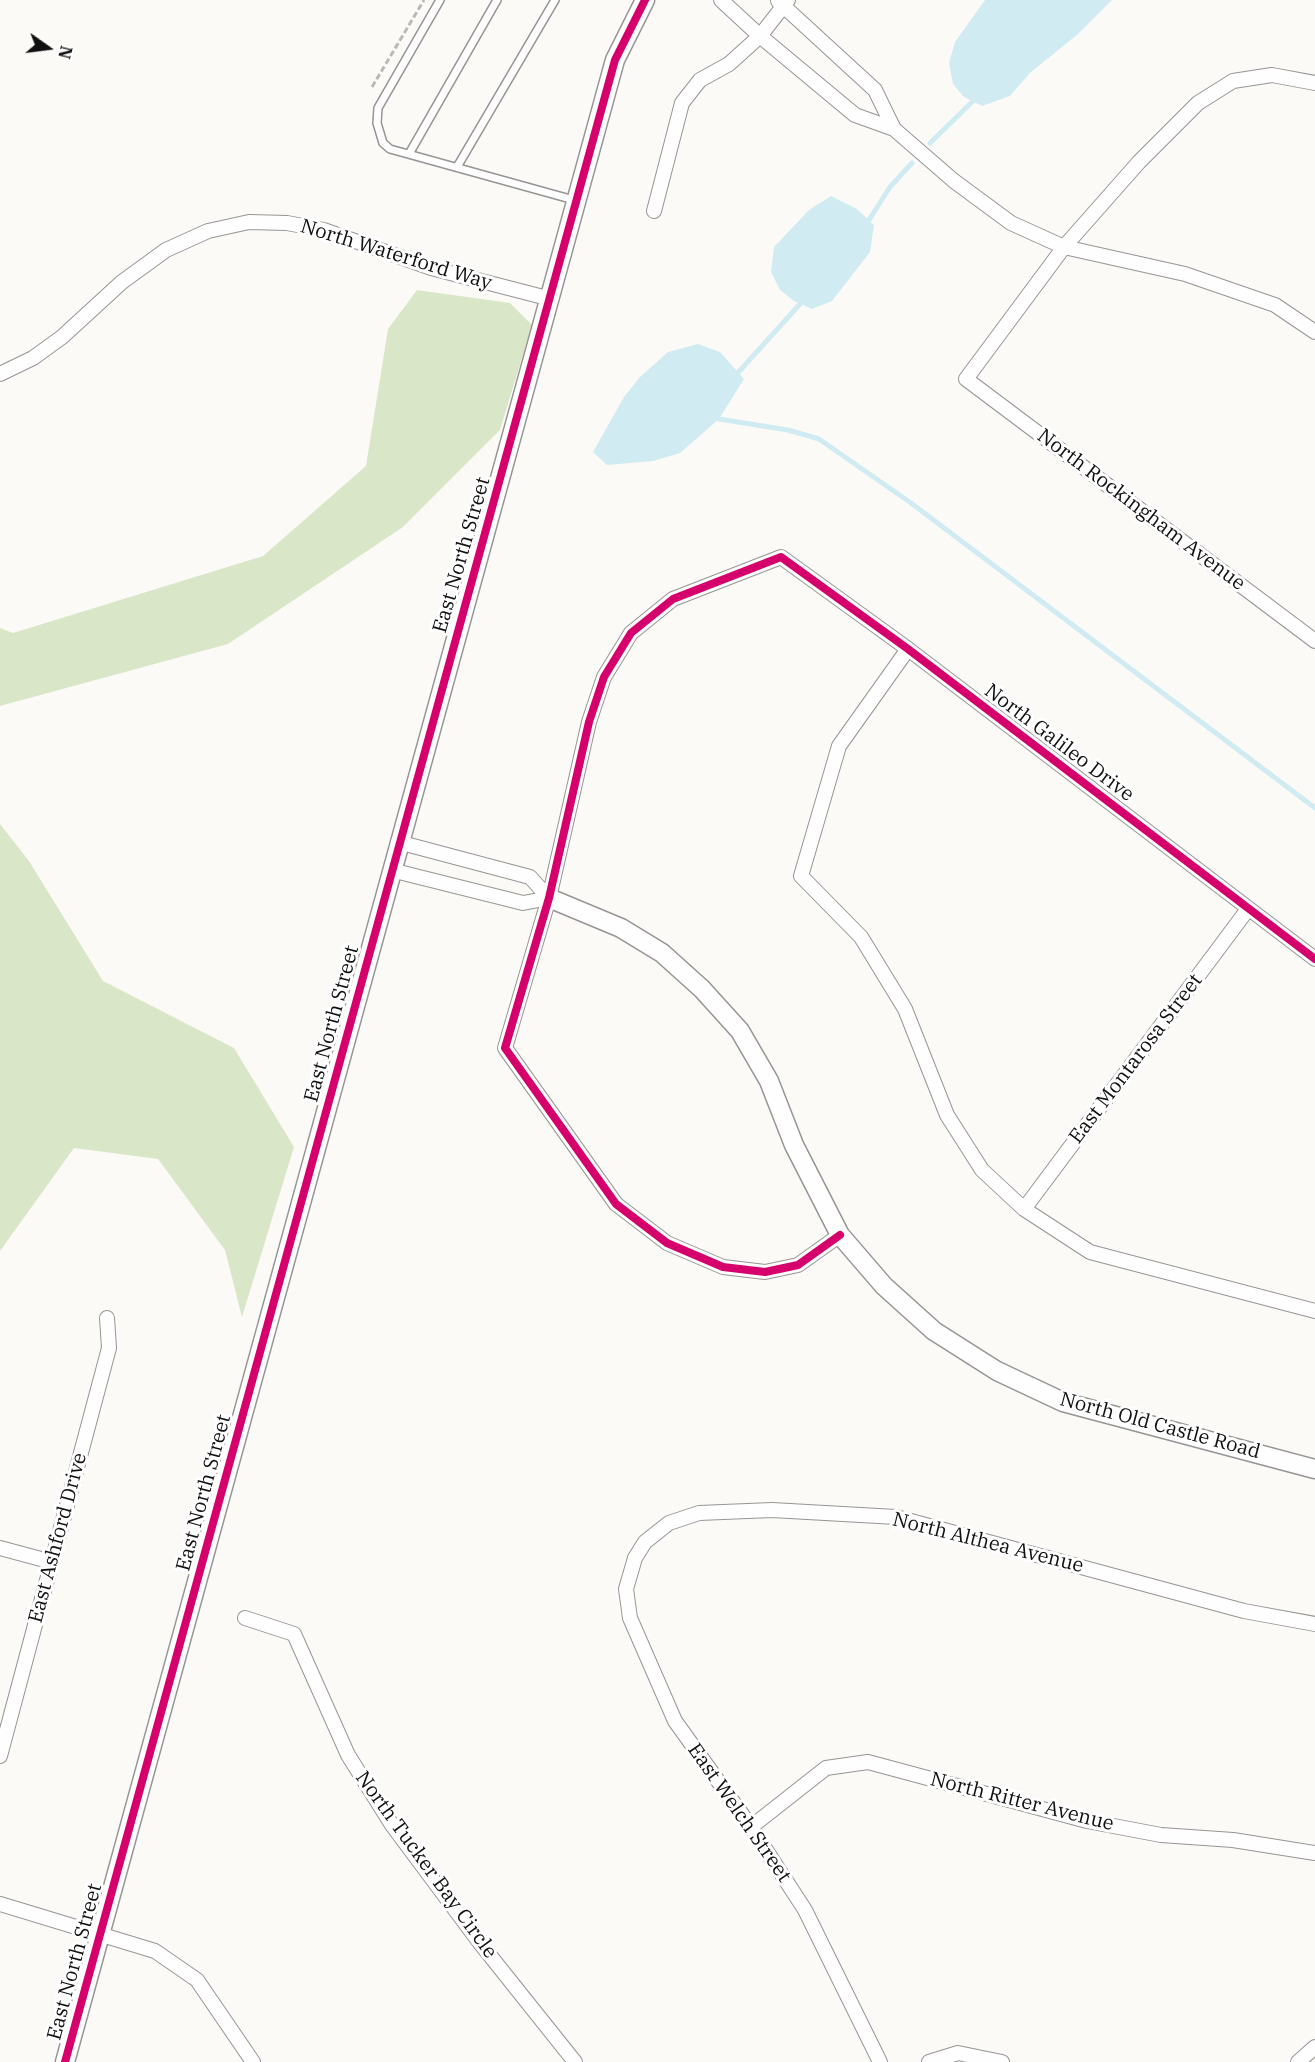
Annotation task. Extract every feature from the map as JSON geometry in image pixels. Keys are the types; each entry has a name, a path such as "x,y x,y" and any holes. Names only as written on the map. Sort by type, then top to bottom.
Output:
{"street":[{"name":"East North Street","path":"65,2062 398,842 551,300 615,60 645,0"},
{"path":"721,0 760,36 855,115 894,129 987,207 1011,223 1064,247 1185,274 1264,301 1275,305 1315,332"},
{"path":"654,211 682,103 700,80 729,64 760,36 782,2 875,90 894,129"},
{"path":"1064,247 1139,162 1198,103 1233,81 1272,75 1315,83"},
{"name":"North Waterford Way","path":"0,374 33,358 62,337 122,282 166,250 208,231 249,222 288,223 324,230 431,268 551,300"},
{"name":"North Rockingham Avenue","path":"1064,247 966,379 1315,641"},
{"name":"North Galileo Drive","path":"549,898 589,722 604,677 631,633 674,599 781,557 908,649 1315,959"},
{"path":"908,649 839,746 801,876 861,937 905,1008 947,1115 982,1170 1024,1209 1090,1252 1315,1311"},
{"path":"398,842 530,877 549,898"},
{"path":"391,870 523,903 549,898"},
{"path":"549,898 505,1047 616,1204 667,1243 723,1268 765,1272 798,1265 840,1235"},
{"name":"North Old Castle Road","path":"549,898 621,928 662,953 702,989 740,1031 769,1081 794,1145 840,1235 884,1286 934,1331 997,1371 1064,1402 1315,1469"},
{"name":"East Montarosa Street","path":"1024,1209 1248,909"},
{"name":"East Ashford Drive","path":"0,1756 109,1348 107,1318"},
{"name":"North Althea Avenue","path":"634,1558 645,1542 659,1530 692,1514 772,1509 854,1513 928,1524 1244,1611 1315,1624"},
{"path":"0,1548 52,1562"},
{"name":"East Welch Street","path":"634,1558 626,1589 630,1618 675,1721 751,1827 805,1910 880,2062"},
{"name":"North Tucker Bay Circle","path":"245,1618 294,1634 348,1755 392,1825 480,1943 575,2062"},
{"name":"North Ritter Avenue","path":"751,1827 826,1768 868,1762 1087,1821 1161,1835 1233,1840 1315,1853"},
{"path":"0,1904 154,1951 198,1980 253,2062"},
{"path":"1298,2062 1315,2047"},
{"path":"929,2062 958,2053 1002,2062"}],"lane":[{"path":"440,0 378,108 377,123 383,143 390,148 409,154 576,200"},
{"path":"409,154 497,0"},
{"path":"457,167 555,0"}],"path":[{"path":"372,87 424,0"}],"green space":[{"path":"417,290 510,303 532,325 500,430 403,527 228,644 0,706 0,628 13,633 263,556 366,466 388,329"},
{"path":"0,824 29,861 103,981 234,1048 294,1147 242,1317 225,1250 158,1159 74,1148 0,1251"}],"water":[{"path":"985,0 1112,0 1078,34 1030,73 1010,96 982,106 964,97 953,84 949,63 955,42"},
{"path":"831,196 857,209 874,225 870,252 832,301 812,309 794,301 780,290 771,272 774,247 809,210"},
{"path":"698,344 720,352 744,379 719,419 680,453 653,461 607,465 593,452 624,397 640,377 668,352"}],"waterway":[{"path":"930,143 973,101"},
{"path":"869,220 890,187 912,163"},
{"path":"735,376 800,304"},
{"path":"719,419 788,430 819,439 911,503 1315,808"}],"cycle path":[{"path":"65,2062 615,60 645,0"},
{"path":"840,1235 798,1265 765,1272 723,1267 667,1243 616,1204 505,1048 549,898 589,722 604,677 631,633 673,599 781,557 908,649 1315,959"}]}
